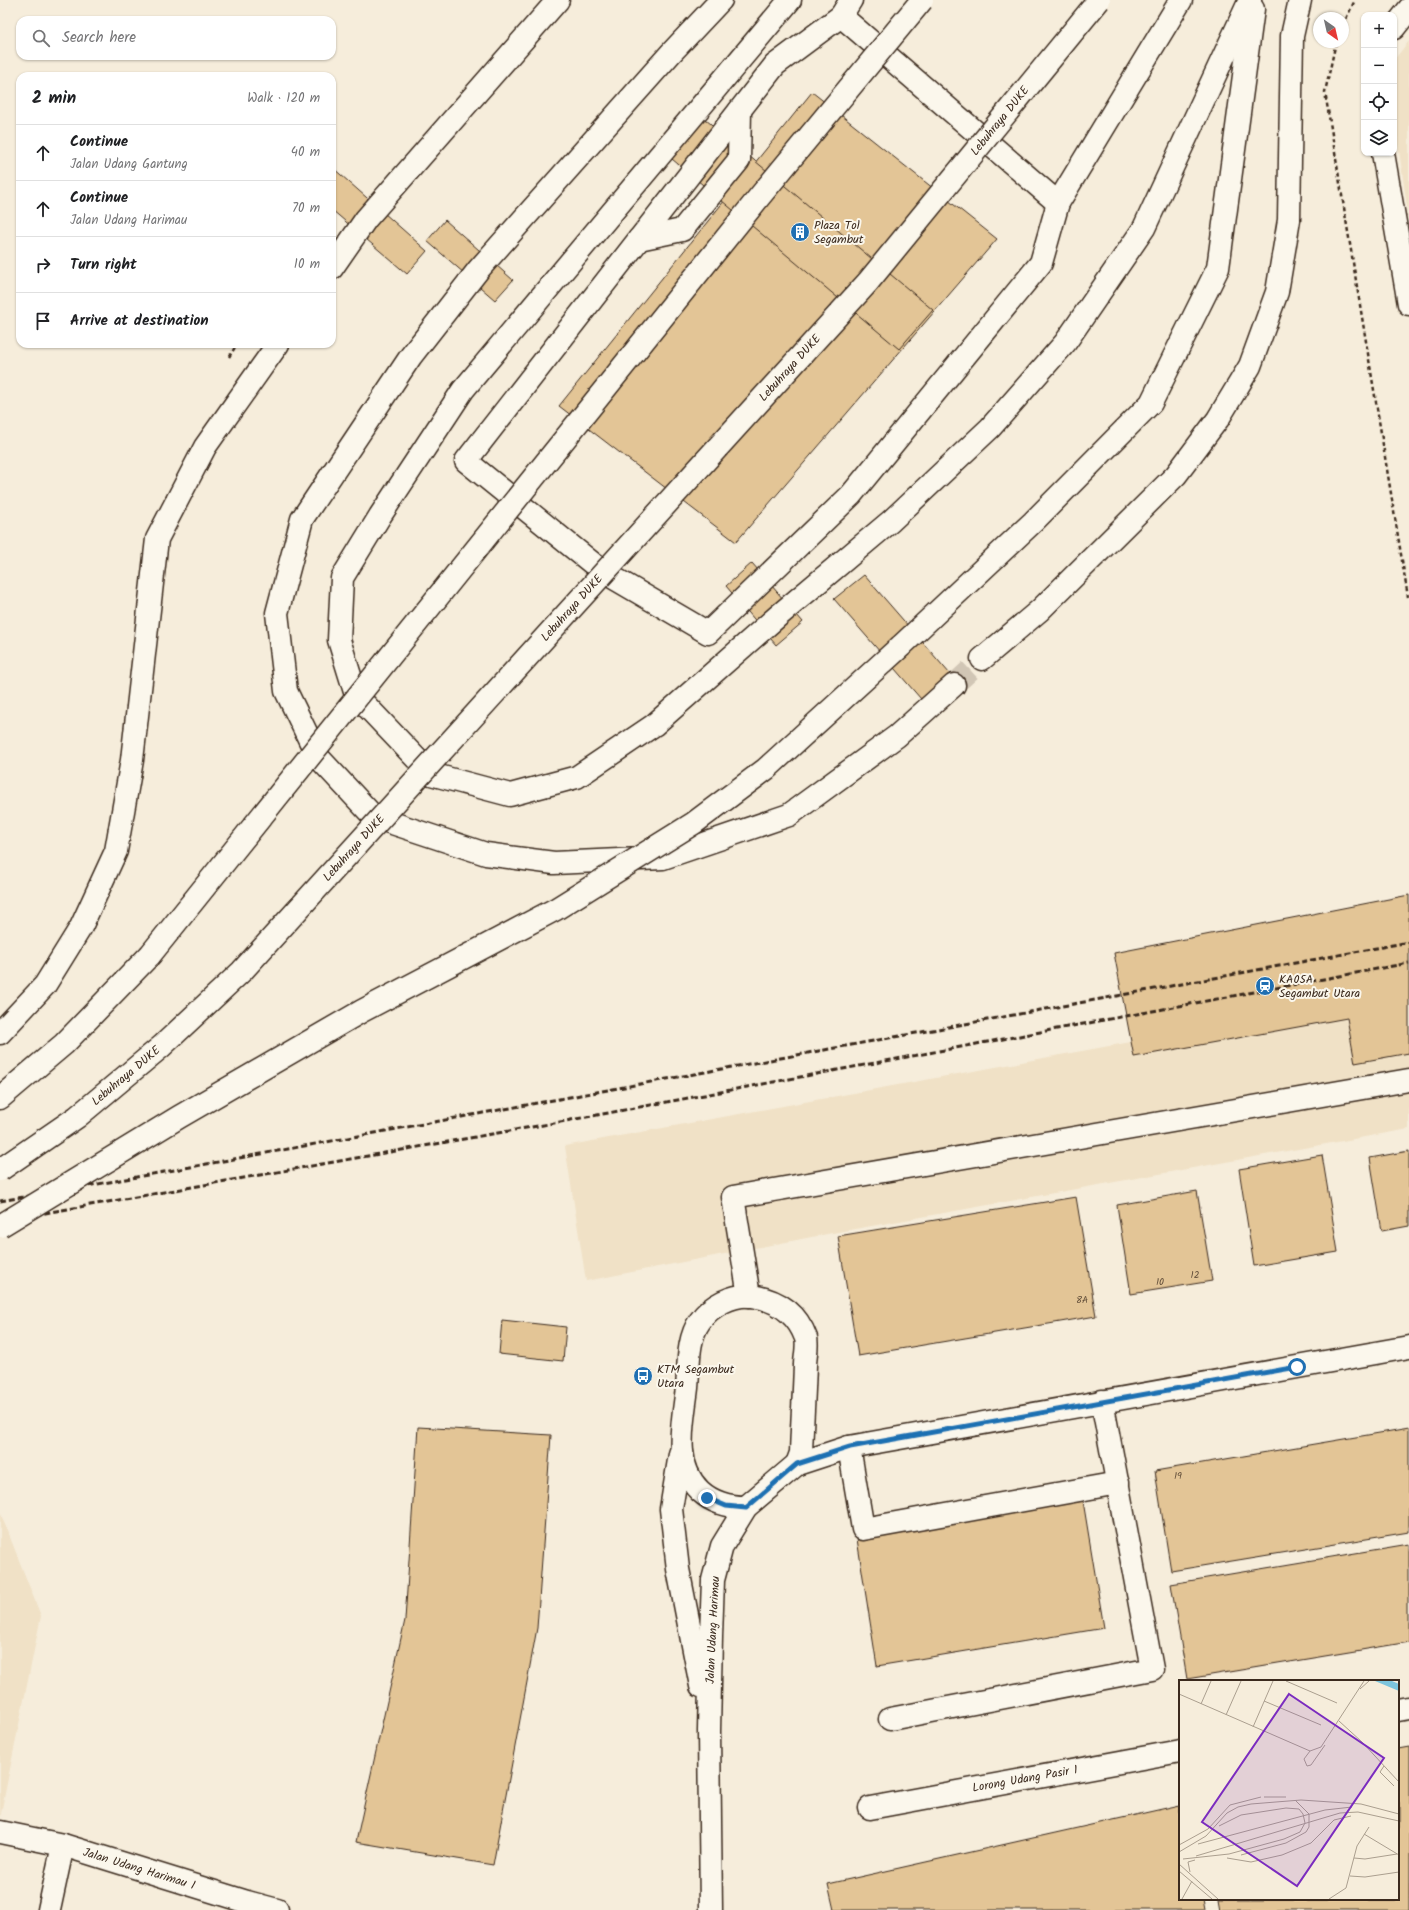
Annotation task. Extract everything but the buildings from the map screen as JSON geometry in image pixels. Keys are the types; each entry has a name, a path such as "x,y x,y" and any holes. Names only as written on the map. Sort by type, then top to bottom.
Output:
{"main road":[{"path":"336,262 366,219 558,0"},
{"path":"721,0 671,53 478,269 411,356 302,519 277,612 286,691 318,757 374,817 486,854 554,863 663,858 789,814 897,736 954,685"},
{"path":"790,0 462,390 380,516 342,578 339,640 356,695 431,774 510,795 577,777 654,725 778,616 915,499 990,428 1065,343 1140,234 1250,0"},
{"path":"0,1098 64,1044 150,955 760,196 922,0"},
{"name":"Lebuhraya DUKE","path":"0,1170 77,1117 162,1046 242,971 868,282 1099,0"},
{"path":"1058,204 846,8 776,64 466,461 602,571 708,633 851,495 1041,263 1058,204 1181,0"},
{"path":"0,1226 179,1117 362,1011 556,908 694,823 766,769 901,646 1033,522 1151,403 1218,268 1254,0"},
{"path":"982,659 1040,610 1176,475 1218,419 1250,366 1277,292 1289,220 1292,36 1300,0"},
{"path":"1397,24 1409,9"},
{"path":"639,239 682,230 738,160 740,110"},
{"path":"1384,156 1409,304"},
{"path":"0,1033 45,985 81,927 116,851 132,760 157,539 205,447 275,348"},
{"path":"749,1296 733,1197 1409,1080"},
{"path":"746,1508 726,1506 707,1498 693,1484 684,1467 681,1448 691,1337 700,1320 714,1307 730,1298 749,1296 768,1298 785,1307 798,1321 806,1340 801,1453 797,1464"},
{"name":"Jalan Udang Harimau","path":"711,1910 709,1731 713,1580 722,1546 746,1508 797,1464 850,1447 1409,1347"},
{"path":"890,1719 1152,1669 1102,1401"},
{"path":"850,1447 863,1529 1118,1483"},
{"name":"Jalan Udang Harimau","path":"681,1448 671,1509 678,1569 709,1731"},
{"path":"1399,1710 1409,1708"},
{"name":"Lorong Udang Pasir 1","path":"870,1808 1179,1751"},
{"name":"Jalan Udang Harimau 1","path":"0,1832 63,1846 277,1910"},
{"path":"49,1910 63,1846"}],"path":[{"path":"1349,12 1355,0"},
{"path":"1335,48 1325,92 1408,597"}],"shaded area":[{"path":"1409,41 1409,220 1397,136 1397,56"},
{"path":"1409,991 1409,1129 827,1234 586,1281 565,1146"},
{"path":"0,1512 41,1616 0,1818"}],"tunnel":[{"path":"954,685 982,659"}],"railway":[{"path":"0,1201 1409,942"},
{"path":"0,1221 560,1122 1409,963"}],"place":[{"name":"Plaza Tol Segambut","path":"800,232"},
{"name":"KA05A Segambut Utara","path":"1265,986"},
{"name":"KTM Segambut Utara","path":"643,1376"}],"route":[{"path":"707,1498 726,1506 746,1508 797,1464 850,1447 1297,1367"}]}
